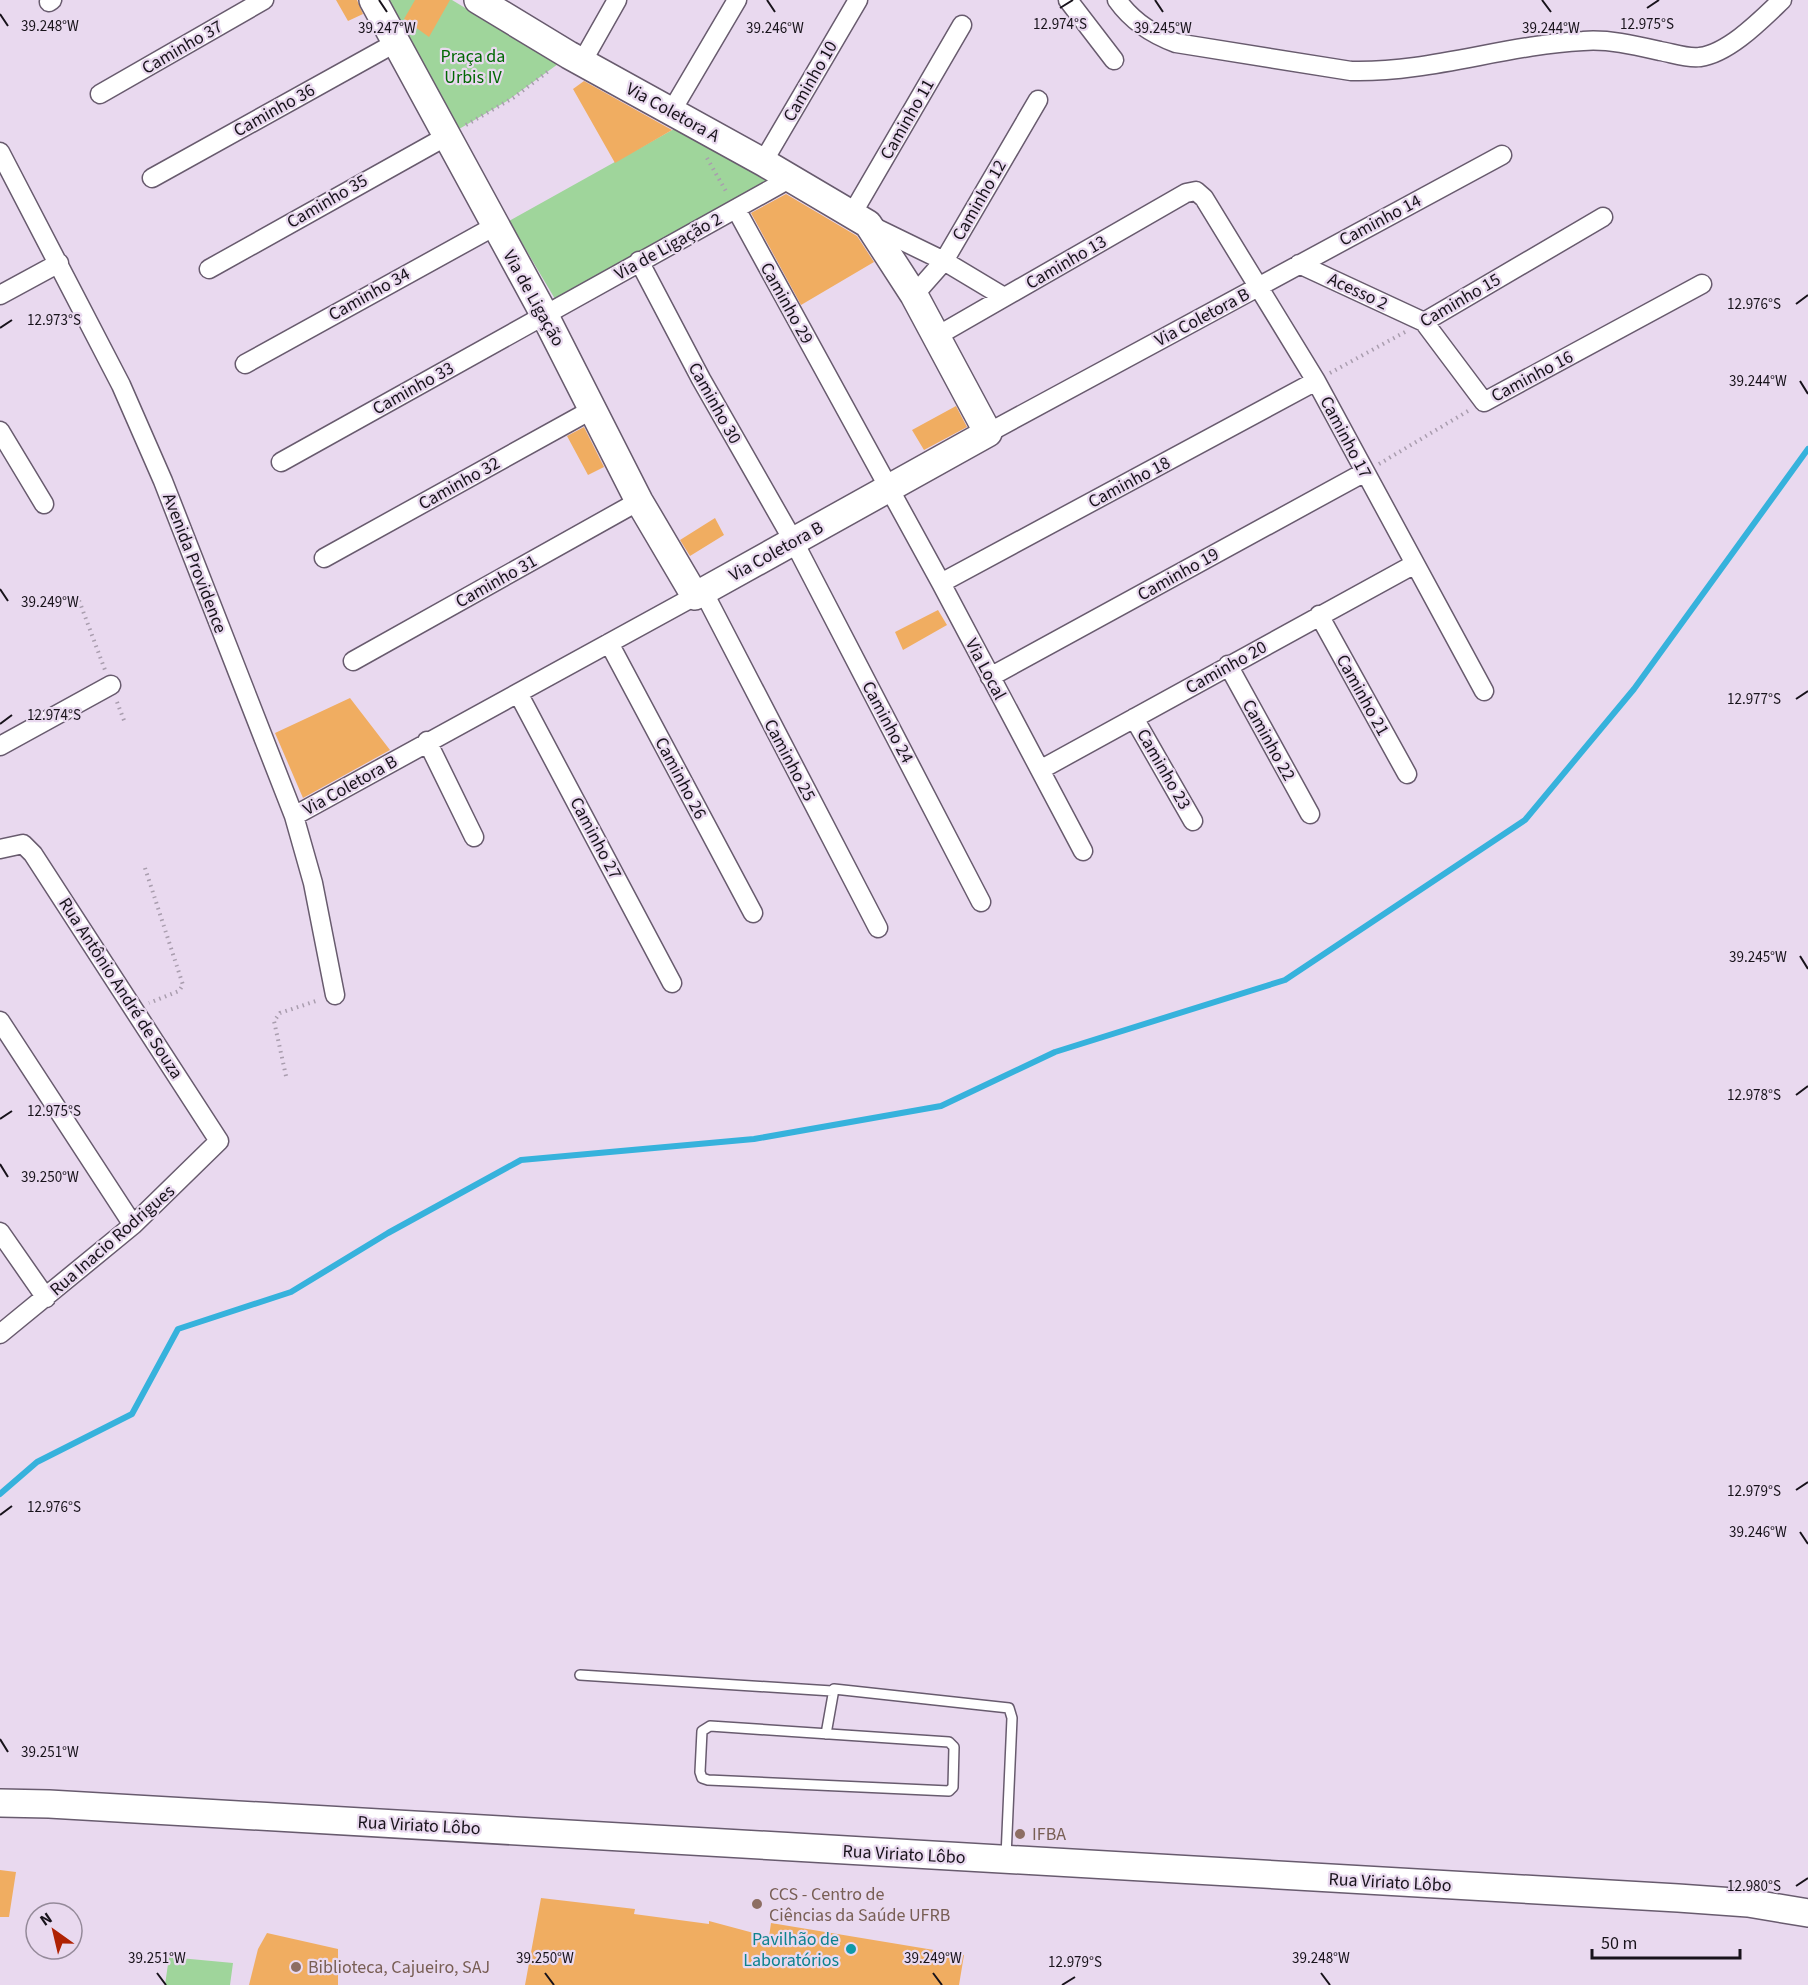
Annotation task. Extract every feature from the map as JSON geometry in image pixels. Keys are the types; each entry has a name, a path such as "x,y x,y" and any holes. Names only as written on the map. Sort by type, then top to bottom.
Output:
{"street":[{"name":"Caminho 37","path":"100,94 264,0"},
{"name":"Via de Ligação","path":"373,0 544,314 639,501 699,594"},
{"path":"575,58 617,0"},
{"path":"671,111 737,0"},
{"name":"Caminho 10","path":"763,162 858,0"},
{"path":"1068,0 1114,60"},
{"path":"1117,0 1138,24 1157,36 1176,43 1316,66 1376,71 1507,50 1584,41 1618,41 1699,58 1714,53 1752,29 1782,0"},
{"name":"Via Coletora A","path":"490,3 575,58 763,162 860,219 944,261 1004,297"},
{"name":"Caminho 11","path":"860,219 962,25"},
{"name":"Caminho 36","path":"152,178 397,42"},
{"name":"Caminho 12","path":"914,295 944,261 1038,100"},
{"name":"Caminho 35","path":"209,269 447,136"},
{"name":"Avenida Providence","path":"0,152 59,263 141,430 294,816 313,883 335,995"},
{"name":"Caminho 14","path":"1259,286 1502,155"},
{"name":"Via de Ligação 2","path":"544,314 791,178"},
{"name":"Caminho 17","path":"1196,190 1204,198 1316,381 1413,565 1484,691"},
{"name":"Caminho 13","path":"937,336 1186,193 1196,190"},
{"name":"Caminho 29","path":"736,209 889,488"},
{"name":"Caminho 15","path":"1424,322 1603,217"},
{"name":"Via Coletora A","path":"860,219 914,295 988,433"},
{"name":"Caminho 34","path":"244,364 495,226"},
{"name":"Caminho 30","path":"639,261 701,379 794,542"},
{"path":"0,295 59,263"},
{"name":"Acesso 2","path":"1299,264 1424,322 1484,402"},
{"name":"Caminho 16","path":"1484,402 1702,284"},
{"name":"Via Coletora B","path":"294,816 1259,286"},
{"name":"Caminho 33","path":"281,462 544,314"},
{"name":"Caminho 18","path":"941,583 1316,381"},
{"name":"Caminho 32","path":"324,558 592,409"},
{"path":"0,431 44,504"},
{"name":"Caminho 19","path":"990,677 1365,472"},
{"name":"Via Local","path":"889,488 1083,851"},
{"name":"Caminho 31","path":"353,661 639,501"},
{"name":"Caminho 24","path":"794,542 981,902"},
{"name":"Caminho 20","path":"1040,770 1413,565"},
{"name":"Caminho 25","path":"699,594 878,928"},
{"name":"Caminho 21","path":"1319,615 1407,774"},
{"name":"Caminho 26","path":"609,643 753,914"},
{"name":"Caminho 22","path":"1228,665 1310,814"},
{"path":"0,746 111,685"},
{"name":"Caminho 27","path":"518,693 672,983"},
{"name":"Caminho 23","path":"1134,718 1193,821"},
{"path":"427,741 474,837"},
{"name":"Rua Antônio André de Souza","path":"8,846 23,843 33,854 219,1141"},
{"path":"0,1021 133,1225"},
{"name":"Rua Inacio Rodrigues","path":"0,1334 133,1225 219,1141"},
{"path":"0,1232 46,1298"},
{"name":"Rua Viriato Lôbo","path":"0,1803 1701,1900 1748,1903 1808,1913"}],"lane":[{"path":"580,1675 832,1691 836,1689 1009,1708 1012,1718 1006,1860"},
{"path":"826,1734 832,1691"},
{"path":"706,1727 826,1734 951,1743 954,1749 952,1790 708,1780 701,1776 702,1731 706,1727"}],"path":[{"path":"447,136 513,98 575,58"},
{"path":"701,148 736,209"},
{"name":"Caminho 15","path":"1316,381 1424,322"},
{"name":"Caminho 16","path":"1365,472 1484,402"},
{"path":"78,595 125,723"},
{"path":"135,1009 179,991 183,985 145,868"},
{"path":"286,1076 274,1021 280,1013 335,995"}],"green space":[{"name":"Praça da Urbis IV","path":"383,0 452,0 558,64 507,101 454,132"},
{"path":"674,129 769,179 713,213 555,299 509,221"},
{"path":"169,1957 233,1963 230,1985 165,1985"}],"building":[{"path":"336,0 357,0 363,14 348,21"},
{"path":"415,0 450,0 429,37 404,19"},
{"path":"584,81 672,130 615,163 573,89"},
{"path":"786,194 857,236 874,262 801,305 751,213"},
{"path":"956,406 967,427 924,450 912,430"},
{"path":"584,427 604,467 588,475 567,436"},
{"path":"715,518 724,535 690,556 680,540"},
{"path":"938,610 947,625 903,650 895,632"},
{"path":"350,698 390,750 303,798 275,733"},
{"path":"0,1870 16,1872 9,1917 0,1917"},
{"path":"541,1898 635,1909 634,1914 709,1924 709,1921 769,1937 771,1923 964,1955 959,1985 525,1985"},
{"name":"Biblioteca, Cajueiro, SAJ","path":"267,1933 338,1949 338,1985 249,1985 258,1949"}],"waterway":[{"path":"0,1494 37,1462 132,1414 178,1329 291,1292 388,1233 521,1160 754,1139 941,1106 1055,1052 1285,980 1525,820 1634,689 1808,449"}],"place":[{"name":"IFBA","path":"1020,1834"},
{"name":"CCS - Centro de Ciências da Saúde UFRB","path":"757,1904"},
{"name":"Pavilhão de Laboratórios","path":"851,1949"},
{"name":"Biblioteca, Cajueiro, SAJ","path":"296,1967"}]}
